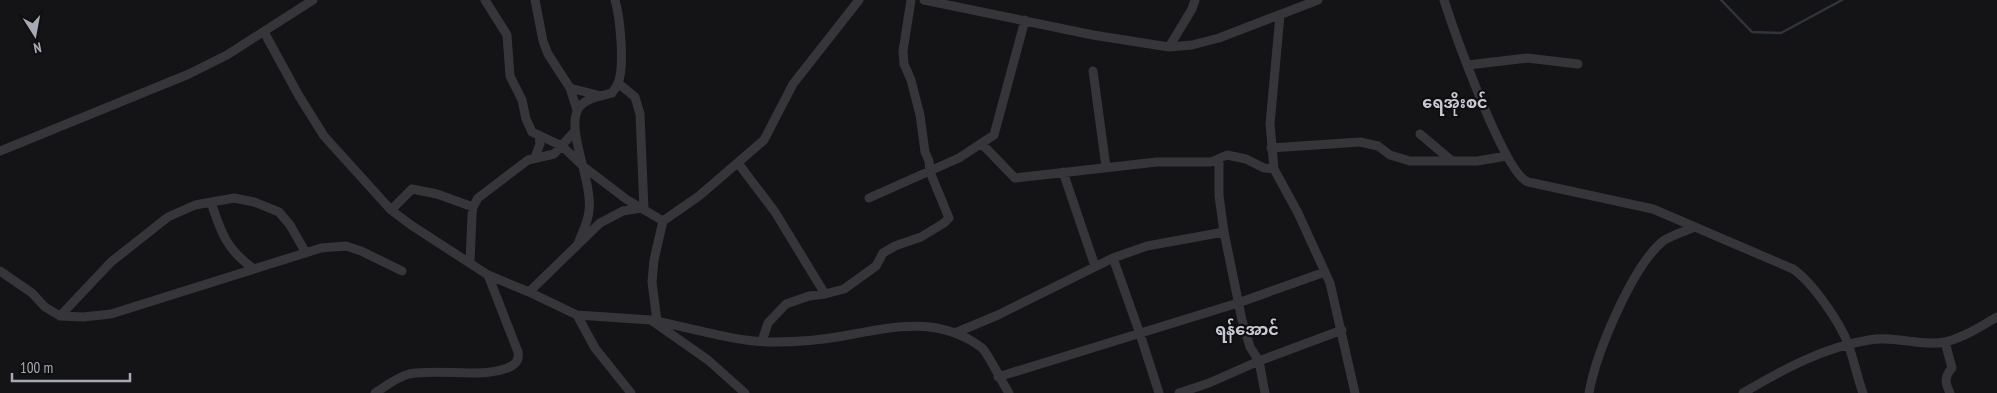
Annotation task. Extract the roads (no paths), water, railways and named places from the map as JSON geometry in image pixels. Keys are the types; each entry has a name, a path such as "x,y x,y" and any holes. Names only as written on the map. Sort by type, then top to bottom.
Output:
{"street":[{"path":"0,151 189,74 227,55 313,0"},
{"path":"485,0 507,36 510,76 522,100 526,120 532,132 562,146 584,167 626,199 663,221"},
{"path":"535,0 543,41 548,54 570,88 577,110 574,128 584,167 589,211 578,244"},
{"path":"577,110 582,104 612,93 618,83 621,68 619,13 615,0"},
{"path":"654,320 652,282 654,260 663,221 699,196 764,140 792,84 859,0"},
{"path":"762,341 768,322 786,304 809,296 844,289 876,266 883,253 894,246 921,237 949,218 924,152 920,115 911,80 904,64 904,51 912,0"},
{"path":"924,0 1093,35 1169,47 1192,45 1219,38 1318,0"},
{"path":"1169,47 1195,0"},
{"path":"1444,0 1468,65 1506,156 1526,181 1654,209 1793,269 1815,289 1848,345 1862,393"},
{"path":"1280,15 1270,124 1274,169 1298,212 1330,283 1355,393"},
{"path":"870,198 960,158 994,135 997,131 1025,20"},
{"path":"264,32 299,96 324,136 391,210 488,275 530,292 577,315 654,320 762,341 799,342 893,326 922,326 945,329 983,348 998,377 1009,393"},
{"path":"1468,65 1526,58 1578,64"},
{"path":"1093,71 1106,167"},
{"path":"618,83 635,97 640,114 642,209"},
{"path":"570,88 602,96"},
{"path":"543,137 565,135 574,128"},
{"path":"470,262 473,207 478,198 521,165 536,157 554,154 574,128"},
{"path":"1420,134 1452,161"},
{"path":"536,157 543,137"},
{"path":"1271,148 1360,142 1378,146 1390,155 1410,162 1476,161 1506,156"},
{"path":"982,144 1014,178 1156,162 1211,162 1228,155 1264,168 1274,169"},
{"path":"1219,159 1219,196 1238,304 1250,347 1259,361 1265,393"},
{"path":"738,163 775,212 825,294"},
{"path":"1063,172 1095,266"},
{"path":"391,210 412,189 437,194 473,207"},
{"path":"60,316 112,262 168,217 195,205 234,198 254,202 279,212 290,225 306,253"},
{"path":"211,202 219,228 230,248 240,259 254,269"},
{"path":"530,292 600,223 623,211 642,209"},
{"path":"1589,393 1610,327 1626,294 1646,261 1664,241 1695,227"},
{"path":"955,333 998,315 1113,258 1147,246 1224,232"},
{"path":"0,271 32,293 45,307 60,316 83,317 111,314 322,248 346,246 402,271"},
{"path":"1113,258 1140,334 1158,393"},
{"path":"998,377 1238,304 1325,272"},
{"path":"375,393 401,377 410,374 428,372 497,372 514,365 518,360 518,352 488,275"},
{"path":"577,315 596,348 630,393"},
{"path":"1743,393 1778,372 1848,345 1887,338 1923,342 1945,342 1997,317"},
{"path":"654,320 708,360 745,393"},
{"path":"1179,393 1210,384 1259,361 1342,330"},
{"path":"1945,342 1952,368 1946,374 1950,393"}],"waterway":[{"path":"1721,0 1752,32 1781,33 1842,0"}],"district":[{"name":"ရေအိုးစင်","path":"1455,102"},
{"name":"ရန်အောင်","path":"1247,329"}]}
